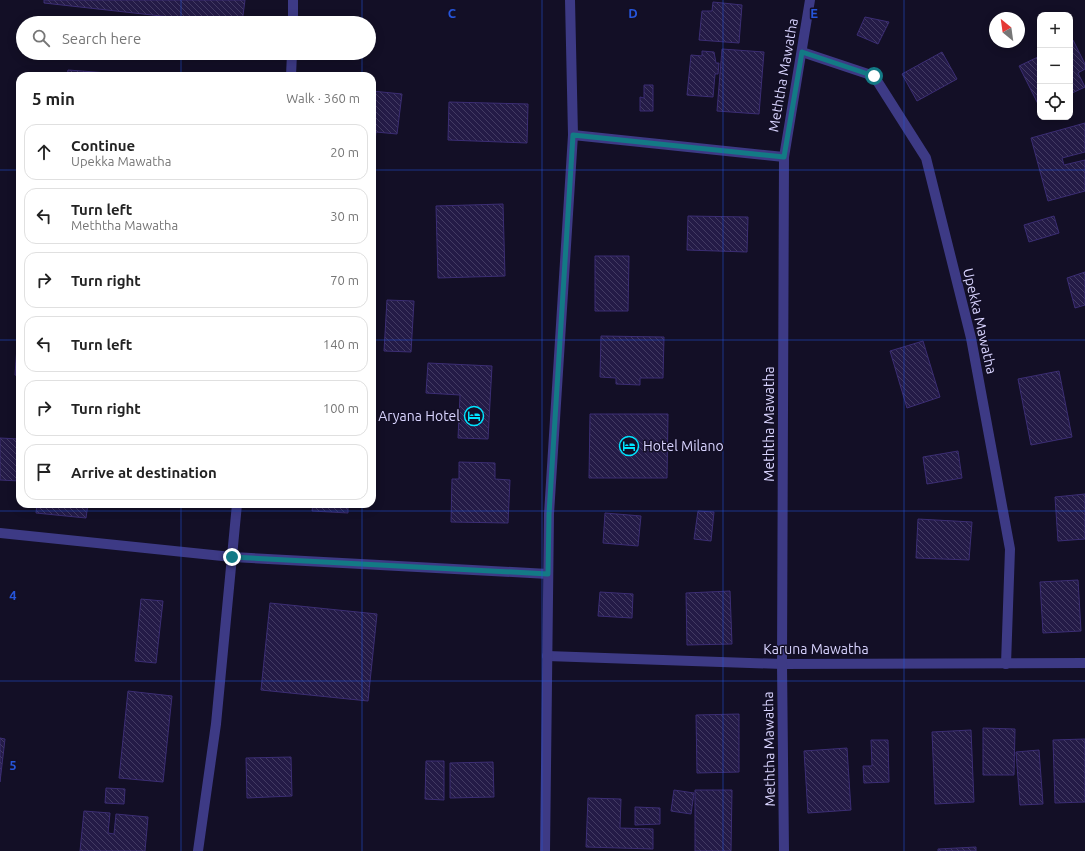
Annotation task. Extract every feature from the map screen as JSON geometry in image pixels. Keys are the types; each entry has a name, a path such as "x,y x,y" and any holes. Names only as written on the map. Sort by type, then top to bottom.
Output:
{"street":[{"path":"293,0 293,16"},
{"path":"545,851 549,514 573,135 570,0"},
{"name":"Meththa Mawatha","path":"784,851 782,664 784,157 810,0"},
{"name":"Upekka Mawatha","path":"802,52 874,76 926,158 971,338 1010,549 1006,664"},
{"path":"291,72 292,60"},
{"path":"573,135 784,157"},
{"path":"198,851 216,724 237,508"},
{"path":"0,533 232,557 548,574"},
{"name":"Karuna Mawatha","path":"547,656 782,664 1085,663"}],"building":[{"path":"44,0 245,0 243,16 161,16 44,3"},
{"path":"713,2 742,5 739,43 699,40 702,11 712,11"},
{"path":"865,17 889,22 878,44 857,35"},
{"path":"1073,40 1085,64 1085,69 1078,73 1085,87 1073,93"},
{"path":"722,49 764,52 759,114 717,111"},
{"path":"702,51 714,52 716,63 719,63 718,74 715,74 713,97 687,95 691,55 702,56"},
{"path":"942,52 957,79 917,101 902,74"},
{"path":"1037,57 1037,102 1019,66"},
{"path":"68,70 95,72 68,72"},
{"path":"644,85 653,85 653,111 640,111 640,97 644,98"},
{"path":"376,91 402,94 397,134 376,132"},
{"path":"449,102 528,104 527,143 448,140"},
{"path":"1085,123 1085,152 1062,158 1064,165 1085,160 1085,191 1048,201 1031,138"},
{"path":"503,204 505,276 438,278 436,206"},
{"path":"688,216 748,217 747,252 687,250"},
{"path":"1054,216 1059,233 1029,242 1024,225"},
{"path":"595,256 629,256 628,311 595,311"},
{"path":"1085,272 1085,305 1075,308 1067,278"},
{"path":"387,300 414,301 411,352 384,351"},
{"path":"601,336 664,337 663,378 640,378 640,385 616,384 616,378 600,377"},
{"path":"923,341 940,397 907,408 890,351"},
{"name":"Aryana Hotel","path":"428,363 492,366 488,439 458,438 460,395 426,393"},
{"path":"1059,371 1072,437 1031,445 1018,379"},
{"name":"Hotel Milano","path":"590,414 668,414 667,478 589,478"},
{"path":"0,438 16,439 16,481 0,480"},
{"path":"958,451 962,478 927,484 923,457"},
{"path":"459,462 495,463 495,479 510,480 508,523 451,522 452,479 459,479"},
{"path":"1085,494 1085,539 1058,541 1055,497"},
{"path":"37,508 87,508 86,518 36,513"},
{"path":"312,508 348,508 348,513 312,511"},
{"path":"698,511 714,512 711,541 694,539"},
{"path":"605,513 641,516 638,546 603,543"},
{"path":"918,519 972,522 969,560 916,558"},
{"path":"1078,580 1081,631 1043,633 1040,582"},
{"path":"730,591 732,644 687,645 686,593"},
{"path":"600,592 633,594 632,618 598,616"},
{"path":"141,599 163,601 156,663 135,661"},
{"path":"270,603 377,614 368,701 261,690"},
{"path":"128,691 172,696 163,782 119,778"},
{"path":"739,714 739,772 697,773 696,715"},
{"path":"983,728 1015,729 1014,775 983,775"},
{"path":"971,730 974,802 935,804 932,732"},
{"path":"0,738 5,739 0,782"},
{"path":"1085,739 1085,802 1055,803 1053,740"},
{"path":"871,740 888,740 889,782 864,783 863,766 872,766"},
{"path":"847,748 851,810 808,813 804,751"},
{"path":"1039,750 1043,804 1020,805 1016,752"},
{"path":"291,757 292,796 247,798 246,758"},
{"path":"426,761 444,761 444,800 425,799"},
{"path":"493,762 494,797 450,798 450,763"},
{"path":"106,788 125,789 124,804 105,803"},
{"path":"674,790 694,793 691,814 671,811"},
{"path":"695,790 732,790 731,851 695,851"},
{"path":"588,798 621,799 620,828 653,829 653,849 586,847"},
{"path":"635,807 660,808 660,824 635,825"},
{"path":"84,811 110,813 108,833 114,834 116,814 148,817 145,851 80,851"},
{"path":"976,847 976,851 938,851 938,849"}],"place":[{"name":"Aryana Hotel","path":"474,416"},
{"name":"Hotel Milano","path":"629,446"}],"route":[{"path":"232,557 548,574 549,514 573,135 784,157 802,52 874,76"}]}
